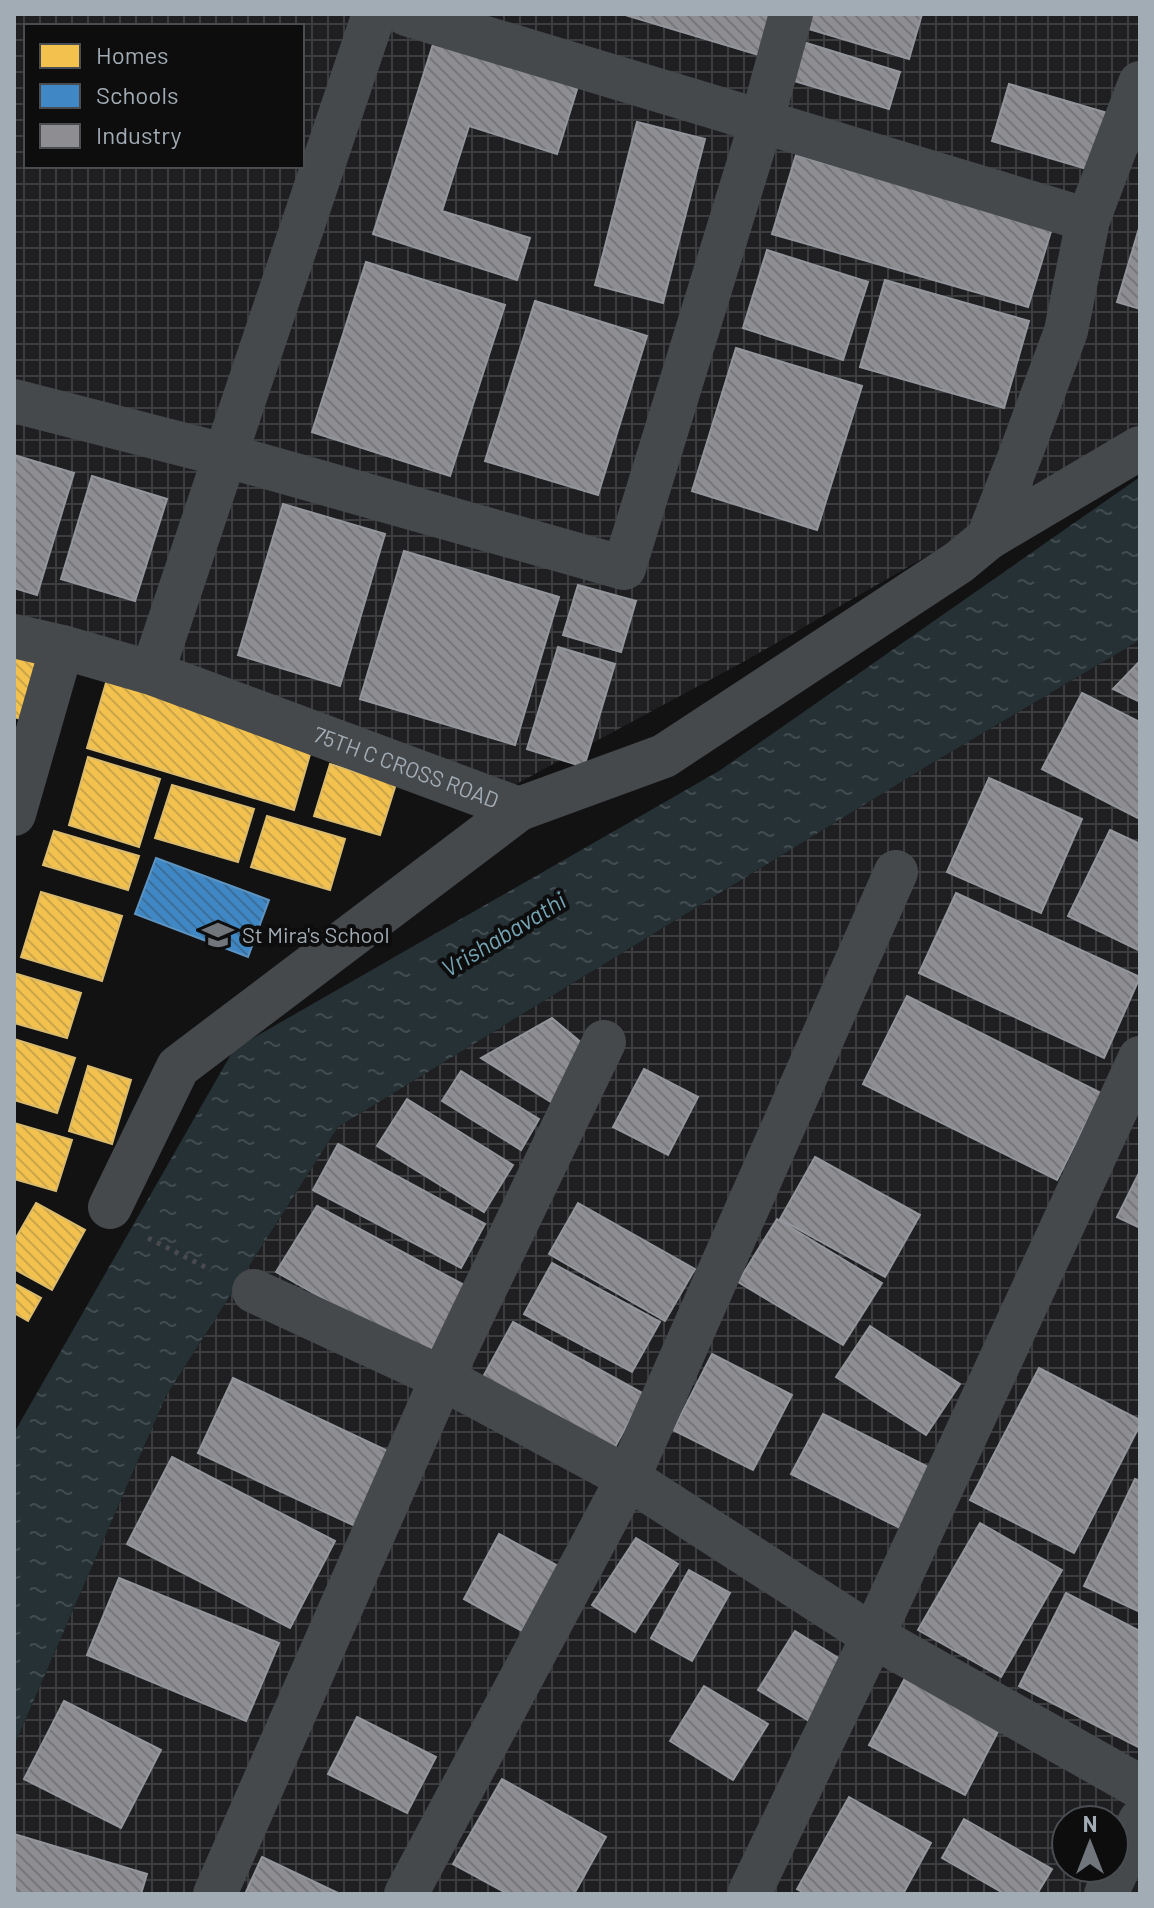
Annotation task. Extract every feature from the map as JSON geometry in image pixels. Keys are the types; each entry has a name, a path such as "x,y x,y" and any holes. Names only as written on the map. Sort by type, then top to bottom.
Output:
{"street":[{"path":"152,673 374,14"},
{"path":"406,14 1088,220"},
{"path":"14,401 224,455 624,568 762,120 791,14"},
{"path":"988,538 1066,331 1088,220 1140,83"},
{"path":"519,809 664,756 959,562 988,538 1140,448"},
{"name":"75TH C CROSS ROAD","path":"14,636 152,673 519,809"},
{"path":"14,814 62,647"},
{"name":"75TH C CROSS ROAD","path":"110,1207 178,1067 519,809"},
{"path":"406,1894 628,1478 896,872"},
{"path":"215,1894 442,1378 604,1042"},
{"path":"749,1894 873,1636 1140,1058"},
{"path":"254,1291 442,1378 628,1478 873,1636 1140,1787"},
{"path":"1106,1894 1140,1821"}],"path":[{"path":"145,1236 214,1272"}],"shaded area":[{"path":"14,14 1140,14 1140,433 745,661 505,790 14,635"},
{"path":"1140,640 1140,1894 14,1894 14,1746 166,1396 338,1127 929,765"}],"water":[{"name":"Vrishabavathi","path":"1140,477 1140,640 929,765 338,1127 166,1396 14,1746 14,1433 234,1049 719,771"}],"building: Homes":[{"path":"14,653 52,664 34,723 14,717"},
{"path":"108,676 315,737 294,810 87,748"},
{"path":"88,757 160,779 139,847 69,825"},
{"path":"330,764 396,784 380,835 314,816"},
{"path":"172,785 254,809 238,862 155,838"},
{"path":"267,816 345,839 330,890 251,867"},
{"path":"54,831 139,856 128,890 43,865"},
{"path":"41,892 122,916 102,981 21,957"},
{"path":"17,974 81,993 67,1038 14,1023"},
{"path":"14,1039 75,1058 57,1113 14,1100"},
{"path":"88,1066 131,1080 112,1144 69,1131"},
{"path":"14,1123 72,1140 56,1191 14,1179"},
{"path":"36,1203 85,1230 52,1290 14,1269 14,1241"},
{"path":"14,1283 41,1298 28,1321 14,1313"}],"building: Schools":[{"path":"156,858 269,900 248,957 135,914"}],"building: Industry":[{"path":"622,14 774,14 762,56"},
{"path":"813,14 922,14 909,59 809,29"},
{"path":"435,38 579,83 557,154 469,126 442,211 530,238 517,280 373,234"},
{"path":"803,42 900,72 889,109 791,80"},
{"path":"1009,84 1114,115 1097,172 992,141"},
{"path":"637,122 705,139 663,303 595,285"},
{"path":"796,155 1052,228 1028,307 772,234"},
{"path":"1140,225 1140,309 1117,302"},
{"path":"767,250 868,282 843,360 743,328"},
{"path":"366,262 505,305 450,476 312,432"},
{"path":"885,280 1029,321 1004,408 860,367"},
{"path":"535,301 647,336 598,495 485,461"},
{"path":"736,348 862,386 817,530 692,491"},
{"path":"14,455 74,473 37,595 14,588"},
{"path":"92,476 167,499 135,601 61,579"},
{"path":"283,504 385,534 340,686 238,655"},
{"path":"404,551 559,597 515,745 360,699"},
{"path":"578,585 636,601 621,652 563,635"},
{"path":"558,647 615,664 584,767 527,749"},
{"path":"1140,661 1140,702 1113,689"},
{"path":"1082,693 1140,722 1140,819 1042,769"},
{"path":"989,778 1082,819 1041,913 947,872"},
{"path":"1110,830 1140,844 1140,951 1068,916"},
{"path":"956,893 1140,977 1104,1058 919,973"},
{"path":"907,996 1101,1093 1057,1180 863,1084"},
{"path":"552,1018 590,1050 554,1104 481,1058"},
{"path":"644,1069 698,1097 668,1155 613,1127"},
{"path":"461,1071 539,1119 521,1150 442,1101"},
{"path":"407,1099 513,1165 484,1212 377,1146"},
{"path":"338,1144 485,1224 461,1268 313,1190"},
{"path":"815,1157 920,1215 885,1277 780,1219"},
{"path":"1140,1171 1140,1228 1117,1217"},
{"path":"578,1203 695,1269 665,1321 549,1254"},
{"path":"317,1206 466,1286 427,1357 276,1272"},
{"path":"777,1219 882,1283 843,1345 738,1282"},
{"path":"552,1263 660,1322 632,1372 524,1314"},
{"path":"513,1322 644,1394 609,1458 478,1386"},
{"path":"870,1326 960,1384 926,1435 836,1377"},
{"path":"712,1354 792,1395 753,1470 673,1430"},
{"path":"1039,1368 1140,1420 1074,1553 970,1500"},
{"path":"233,1378 390,1452 355,1526 198,1453"},
{"path":"823,1414 932,1469 902,1529 791,1474"},
{"path":"172,1457 335,1541 290,1628 127,1544"},
{"path":"1135,1479 1140,1481 1140,1612 1084,1586"},
{"path":"980,1523 1062,1570 1001,1677 918,1630"},
{"path":"499,1534 558,1566 522,1631 464,1599"},
{"path":"636,1538 678,1564 635,1632 592,1605"},
{"path":"689,1570 730,1593 692,1661 651,1638"},
{"path":"119,1578 279,1643 246,1721 87,1655"},
{"path":"1066,1593 1140,1631 1138,1747 1019,1686"},
{"path":"795,1631 845,1662 809,1721 758,1690"},
{"path":"905,1678 1001,1726 965,1795 869,1745"},
{"path":"704,1686 768,1724 733,1780 670,1741"},
{"path":"64,1701 161,1750 121,1828 24,1779"},
{"path":"357,1717 436,1757 407,1813 328,1774"},
{"path":"502,1779 606,1837 574,1894 508,1894 453,1864"},
{"path":"849,1797 931,1843 903,1894 806,1894 797,1889"},
{"path":"964,1819 1050,1868 1050,1872 1037,1894 1005,1894 942,1858"},
{"path":"14,1834 147,1874 141,1894 14,1894"},
{"path":"262,1857 340,1894 245,1894"}],"place":[{"name":"St Mira's School","path":"218,935"}]}
